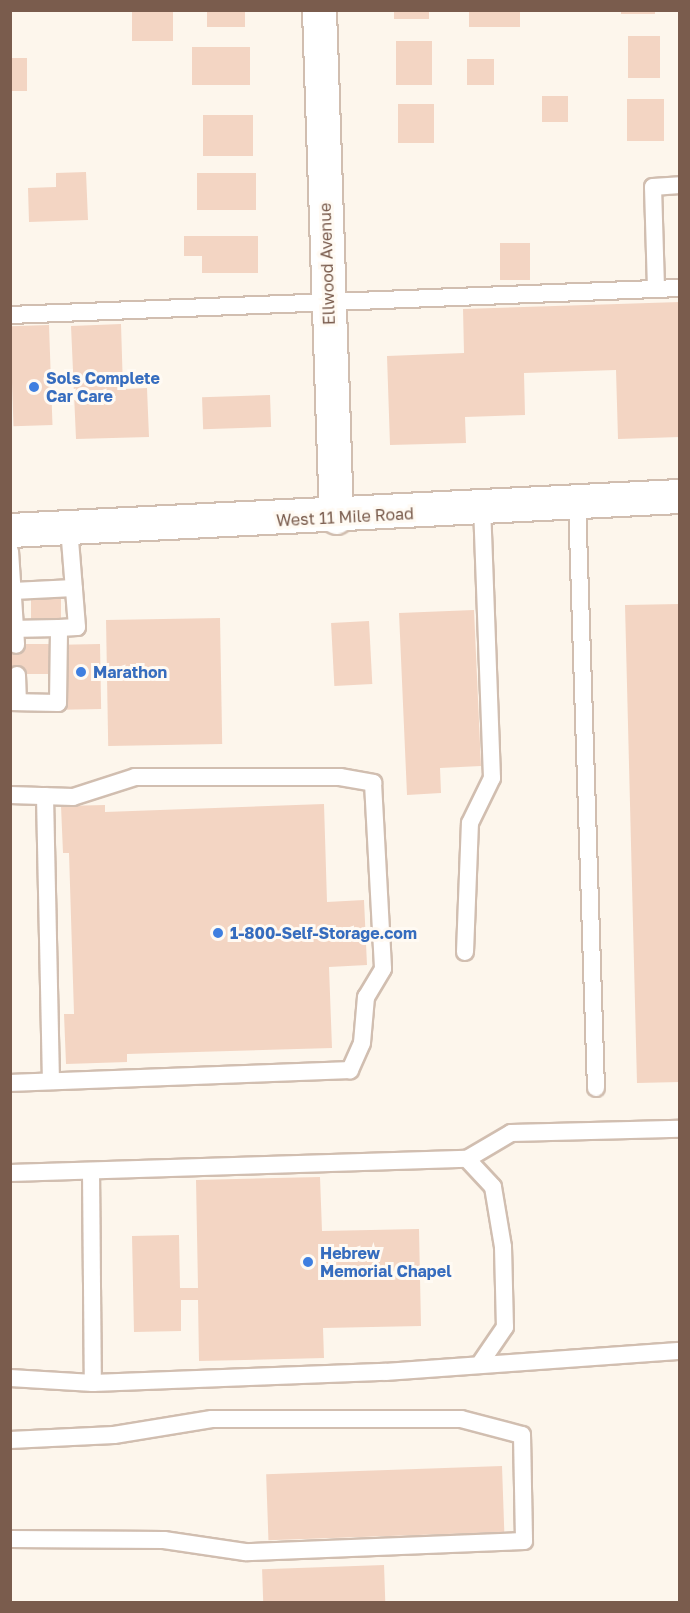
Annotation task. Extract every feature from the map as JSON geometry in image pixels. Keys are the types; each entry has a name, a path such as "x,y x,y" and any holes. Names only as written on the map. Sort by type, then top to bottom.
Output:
{"main road":[{"name":"Ellwood Avenue","path":"319,10 336,517"},
{"name":"West 11 Mile Road","path":"10,530 336,517 680,496"}],"lane":[{"path":"656,288 652,187 680,185"},
{"path":"10,315 328,305 680,288"},
{"path":"577,501 596,1088"},
{"path":"465,952 470,823 492,778 482,509"},
{"path":"10,551 14,634 76,627 69,528"},
{"path":"13,591 74,588"},
{"path":"17,675 14,702 58,703 59,628"},
{"path":"10,795 73,797 135,777 340,777 373,783 383,969 366,997 362,1043 350,1070 10,1083"},
{"path":"45,796 51,1080"},
{"path":"10,1173 467,1159 511,1133 680,1129"},
{"path":"467,1159 493,1188 502,1246 505,1326 481,1362"},
{"path":"91,1171 93,1383"},
{"path":"10,1378 93,1383 386,1372 481,1362 680,1352"},
{"path":"10,1440 114,1435 212,1419 461,1419 522,1435 524,1541 246,1552 164,1540 10,1539"}],"building":[{"path":"132,10 173,10 173,41 132,41"},
{"path":"207,10 245,10 245,27 207,27"},
{"path":"394,10 429,10 429,19 394,19"},
{"path":"469,10 520,10 520,27 469,27"},
{"path":"621,10 655,10 655,14 621,14"},
{"path":"628,36 660,36 660,78 628,78"},
{"path":"396,41 432,41 432,85 396,85"},
{"path":"192,47 250,47 250,85 192,85"},
{"path":"10,58 27,58 27,91 10,91"},
{"path":"467,59 494,59 494,85 467,85"},
{"path":"542,96 568,96 568,122 542,122"},
{"path":"627,99 664,99 664,141 627,141"},
{"path":"398,104 434,104 434,143 398,143"},
{"path":"203,115 253,115 253,156 203,156"},
{"path":"86,172 88,220 29,222 28,188 56,187 56,173"},
{"path":"197,173 256,173 256,210 197,210"},
{"path":"184,236 258,236 258,273 202,273 202,256 184,256"},
{"path":"500,243 530,243 530,280 500,280"},
{"path":"680,302 680,437 618,439 616,370 524,373 525,415 465,417 466,443 390,445 387,356 464,353 463,309"},
{"path":"121,324 123,389 147,388 149,437 76,439 71,326"},
{"path":"49,325 52,425 14,426 10,326"},
{"path":"270,395 271,427 203,429 202,397"},
{"path":"31,596 61,596 61,622 31,622"},
{"path":"680,604 680,1082 637,1083 625,605"},
{"path":"474,610 481,766 440,768 441,793 407,795 399,613"},
{"path":"220,618 222,744 108,746 106,620"},
{"path":"369,621 372,684 334,686 331,623"},
{"path":"10,644 52,644 52,674 10,674"},
{"path":"100,644 101,709 63,710 62,645"},
{"name":"1-800-Self-Storage.com","path":"324,804 327,902 364,900 367,965 329,967 332,1048 127,1054 127,1062 66,1064 64,1014 74,1014 69,853 63,853 61,806 105,805 105,812"},
{"name":"Hebrew Memorial Chapel","path":"320,1177 322,1231 419,1229 421,1326 323,1328 324,1358 199,1361 198,1300 181,1300 181,1331 134,1332 132,1236 179,1235 180,1288 198,1288 196,1180"},
{"path":"502,1466 504,1532 268,1540 266,1474"},
{"path":"384,1565 385,1602 263,1602 262,1569"}],"place":[{"name":"Sols Complete Car Care","path":"34,387"},
{"name":"Marathon","path":"81,672"},
{"name":"1-800-Self-Storage.com","path":"218,933"},
{"name":"Hebrew Memorial Chapel","path":"308,1262"}]}
